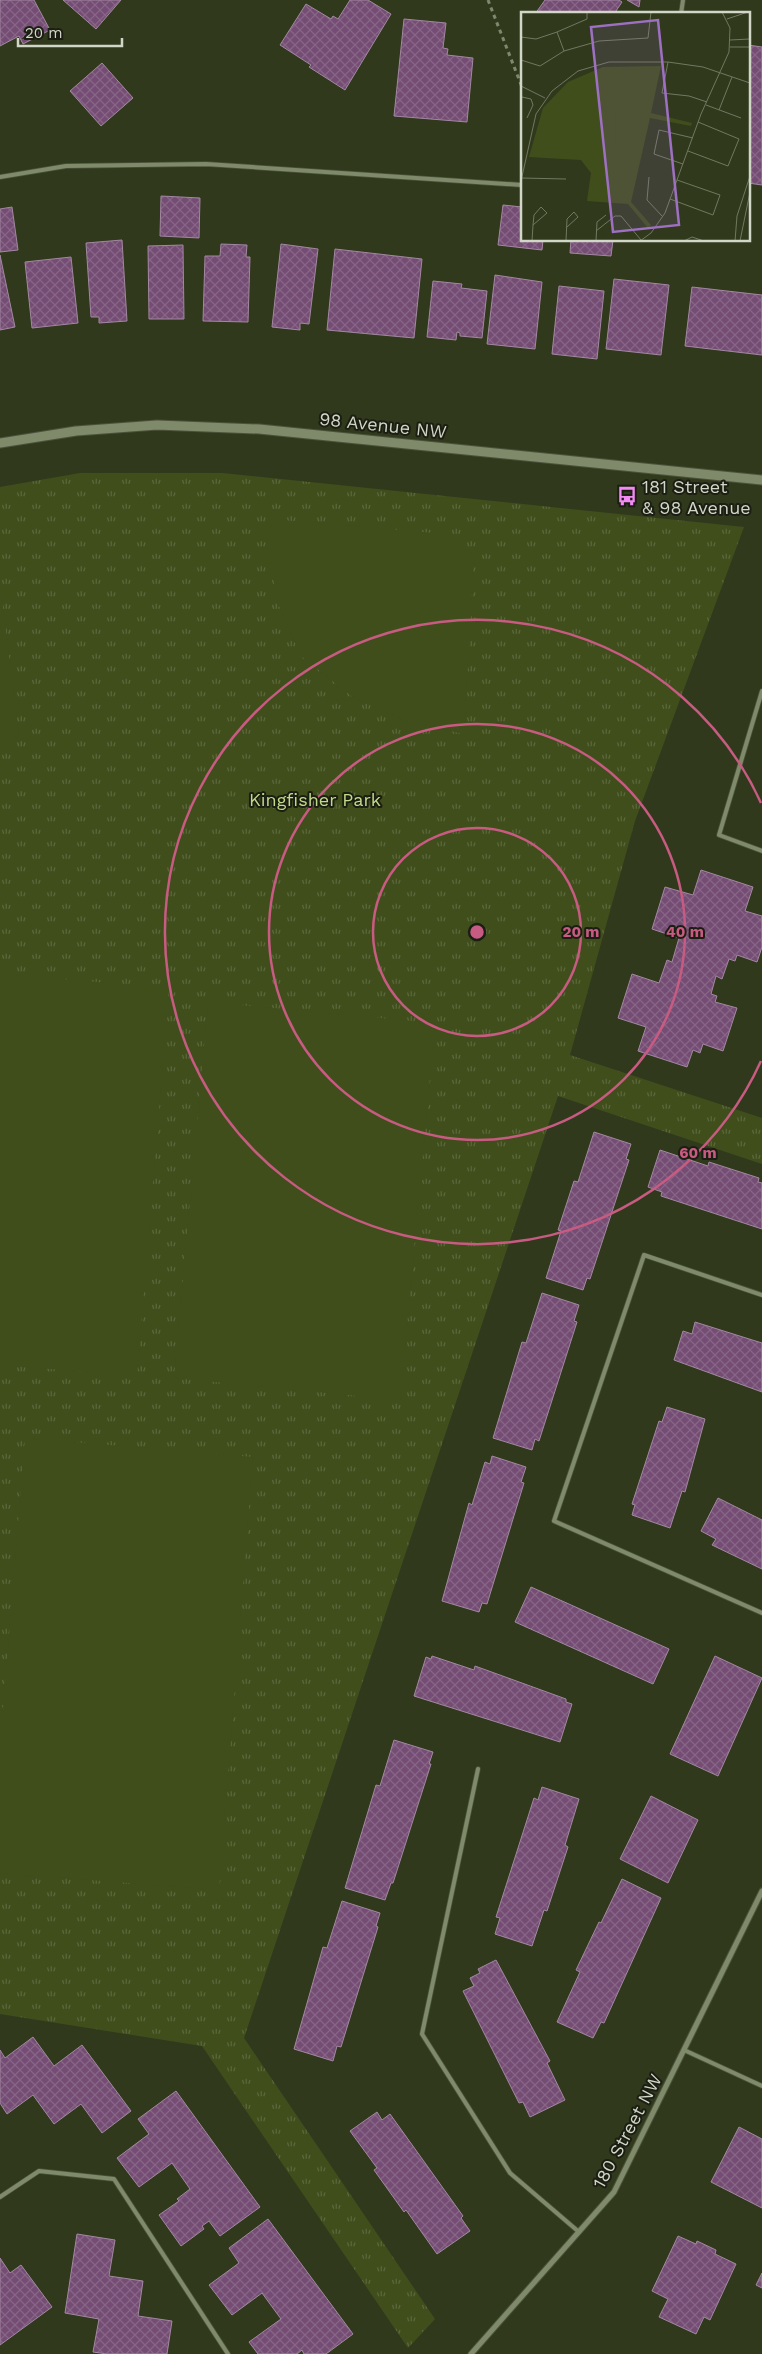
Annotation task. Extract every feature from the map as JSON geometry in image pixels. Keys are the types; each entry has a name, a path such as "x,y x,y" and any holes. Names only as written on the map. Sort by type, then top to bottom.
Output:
{"street":[{"name":"98 Avenue NW","path":"0,443 76,431 158,425 259,428 762,480"},
{"name":"180 Street NW","path":"471,2354 614,2192 762,1891"}],"lane":[{"path":"0,176 66,166 206,164 521,185"},
{"path":"762,691 719,835 762,851"},
{"path":"762,1295 644,1256 554,1521 762,1613"},
{"path":"478,1769 422,2034 510,2173 579,2232"},
{"path":"684,2050 762,2086"},
{"path":"0,2197 39,2171 114,2179 228,2354"}],"path":[{"path":"488,0 521,84"}],"green space":[{"name":"Kingfisher Park","path":"80,473 222,473 744,527 635,821 570,1055 762,1118 762,1164 558,1096 244,2038 435,2319 408,2348 202,2046 0,2014 0,487"},
{"path":"269,519 446,534 474,557 464,734 406,721 354,698 301,656 275,597"},
{"path":"1,591 19,737 0,738"},
{"path":"0,974 169,988 137,1376 0,1365"},
{"path":"208,1002 435,1023 400,1400 174,1378"},
{"path":"25,1438 253,1457 219,1890 0,1873 0,1746"}],"building":[{"path":"0,0 34,0 50,30 23,44 19,36 0,46"},
{"path":"63,0 121,0 96,29"},
{"path":"350,0 368,0 391,14 345,90 309,67 311,65 280,45 306,4 331,19 333,16 338,19"},
{"path":"545,0 619,0 622,2 615,12 536,12"},
{"path":"627,0 640,0 639,7"},
{"path":"404,19 446,23 443,48 448,49 447,55 473,58 467,122 394,116"},
{"path":"750,45 762,47 762,185 750,183"},
{"path":"102,63 133,98 101,126 70,91"},
{"path":"161,196 200,198 199,238 160,236"},
{"path":"503,205 521,207 521,241 543,241 542,250 498,245"},
{"path":"12,207 18,250 0,252 0,209"},
{"path":"122,240 127,321 99,323 99,317 91,317 86,243"},
{"path":"571,241 613,241 611,256 570,253"},
{"path":"221,244 247,245 246,257 250,257 248,322 203,321 205,256 220,256"},
{"path":"281,244 318,249 309,324 300,323 300,330 272,327"},
{"path":"183,245 184,319 149,319 148,246"},
{"path":"335,249 422,259 414,338 327,330"},
{"path":"0,255 15,327 0,330"},
{"path":"71,257 78,323 32,328 25,262"},
{"path":"495,275 542,282 535,349 487,344"},
{"path":"614,279 669,285 661,355 606,349"},
{"path":"433,281 462,284 461,288 487,291 482,338 460,336 460,333 457,332 456,340 427,337"},
{"path":"559,286 604,291 597,359 552,354"},
{"path":"692,287 762,295 762,355 685,346"},
{"path":"701,870 753,887 745,911 762,916 762,947 757,962 737,955 735,961 729,959 722,979 716,976 711,994 717,996 715,1002 737,1008 723,1051 703,1044 700,1053 693,1050 687,1067 638,1051 646,1027 618,1018 632,974 659,983 667,960 672,962 679,938 652,929 665,887 693,895"},
{"path":"594,1132 631,1144 626,1159 629,1160 590,1279 587,1278 583,1290 546,1278 561,1231 558,1230 574,1181 578,1182"},
{"path":"660,1150 708,1166 709,1162 759,1178 758,1182 762,1183 762,1229 661,1196 662,1192 648,1187"},
{"path":"542,1293 579,1305 574,1321 577,1322 539,1441 535,1439 532,1450 493,1438 522,1342 526,1343"},
{"path":"695,1322 762,1343 762,1392 674,1360 683,1331 692,1334"},
{"path":"667,1407 705,1419 685,1492 682,1491 670,1528 632,1515 635,1505 632,1504 659,1421 662,1422"},
{"path":"492,1456 526,1467 521,1482 524,1483 487,1604 482,1603 479,1612 442,1601 469,1503 472,1505 485,1462 490,1464"},
{"path":"718,1498 762,1520 762,1569 712,1545 716,1539 701,1531"},
{"path":"531,1587 669,1649 653,1684 515,1622"},
{"path":"432,1656 474,1670 475,1666 566,1699 566,1702 572,1704 560,1742 414,1696 426,1657 431,1659"},
{"path":"715,1656 762,1678 718,1776 670,1754"},
{"path":"394,1740 433,1752 429,1764 431,1764 393,1883 391,1883 385,1900 345,1888 376,1785 380,1786"},
{"path":"542,1787 579,1799 565,1845 568,1847 547,1911 544,1910 532,1946 495,1934 500,1918 496,1917 534,1798 538,1800"},
{"path":"651,1796 698,1820 668,1883 620,1859"},
{"path":"622,1879 661,1898 604,2023 601,2022 593,2038 557,2022 580,1972 576,1970"},
{"path":"342,1901 380,1913 376,1926 378,1927 341,2047 337,2046 333,2061 294,2049 323,1947 327,1948"},
{"path":"496,1960 550,2061 547,2063 565,2100 530,2117 523,2102 519,2103 463,1991 474,1986 470,1978 480,1973 478,1969"},
{"path":"33,2037 54,2066 82,2045 131,2111 102,2133 81,2104 54,2124 33,2095 7,2114 0,2103 0,2050 5,2058"},
{"path":"176,2091 260,2207 220,2236 209,2221 202,2226 204,2229 181,2246 159,2215 179,2201 177,2199 190,2189 172,2163 139,2187 117,2158 149,2134 138,2119"},
{"path":"377,2112 382,2120 390,2114 463,2216 461,2218 470,2231 437,2254 406,2210 404,2212 374,2170 377,2168 350,2131"},
{"path":"739,2127 762,2139 762,2208 711,2182"},
{"path":"268,2219 353,2334 326,2354 304,2354 302,2350 297,2354 258,2354 249,2342 281,2319 262,2293 232,2315 209,2285 239,2263 229,2248"},
{"path":"77,2234 115,2240 109,2276 143,2281 138,2316 172,2321 167,2354 107,2354 93,2352 99,2319 65,2313"},
{"path":"678,2236 696,2244 697,2241 716,2250 715,2254 736,2264 710,2320 704,2317 696,2334 659,2317 668,2299 652,2291"},
{"path":"0,2258 10,2273 21,2265 52,2307 0,2345"},
{"path":"762,2273 762,2288 756,2285"}],"place":[{"name":"181 Street & 98 Avenue","path":"627,496"}]}
